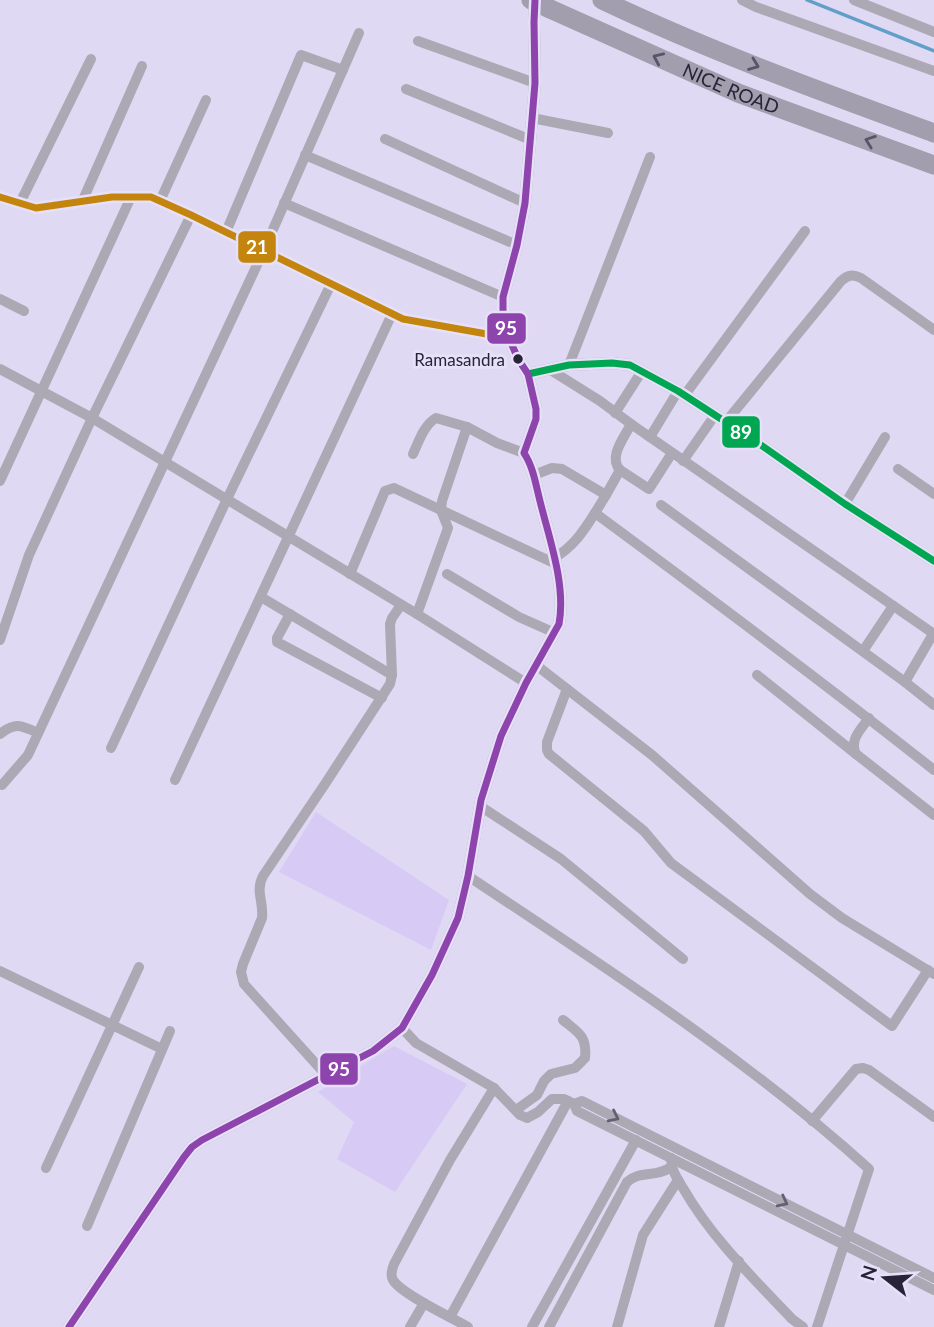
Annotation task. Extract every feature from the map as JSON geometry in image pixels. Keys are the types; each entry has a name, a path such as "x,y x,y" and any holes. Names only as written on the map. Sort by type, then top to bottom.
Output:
{"highway":[{"name":"NICE ROAD","path":"601,0 727,54 934,133"},
{"name":"NICE ROAD","path":"538,3 738,93 934,165"}],"street":[{"path":"742,0 934,71"},
{"path":"854,0 934,33"},
{"path":"69,1327 192,1147 373,1051 402,1028 432,975 458,918 480,806 496,748 526,683 555,633 561,614 555,561 534,475 524,453 537,414 528,374 518,359 503,316 503,297 525,203 535,83 534,22 538,3"},
{"path":"2,785 28,755 264,250 359,33"},
{"path":"418,41 535,83"},
{"path":"226,232 300,55 343,70"},
{"path":"20,203 91,59"},
{"path":"82,202 142,66"},
{"path":"406,89 531,140"},
{"path":"160,201 206,100"},
{"path":"532,118 608,133"},
{"path":"385,139 525,203"},
{"path":"305,155 517,245"},
{"path":"569,365 650,157"},
{"path":"0,197 36,208 112,197 151,197 403,319 509,338"},
{"path":"0,481 131,197"},
{"path":"285,204 503,297"},
{"path":"0,640 29,555 191,215"},
{"path":"650,437 806,231"},
{"path":"683,461 849,275 861,278 934,330"},
{"path":"111,748 331,284"},
{"path":"0,299 24,311"},
{"path":"175,780 392,314"},
{"path":"528,374 569,365 630,365 681,393 934,561"},
{"path":"0,369 92,418 526,683"},
{"path":"549,369 600,401 934,634 905,682"},
{"path":"615,413 642,371"},
{"path":"413,454 425,428 436,418 467,427 524,453"},
{"path":"631,424 615,456 620,470 649,489 672,453"},
{"path":"417,614 448,528 441,510 442,501 467,427"},
{"path":"845,503 885,438"},
{"path":"534,475 552,468 562,469 606,495"},
{"path":"898,469 934,494"},
{"path":"555,561 579,538 620,470"},
{"path":"350,574 385,491 394,488 555,561"},
{"path":"661,505 934,705"},
{"path":"595,513 934,769"},
{"path":"447,574 519,617 555,633"},
{"path":"261,597 392,675"},
{"path":"326,1075 244,984 241,972 262,918 258,889 263,876 390,684 390,624 401,605"},
{"path":"863,651 893,606"},
{"path":"290,614 277,642 382,698"},
{"path":"536,665 568,689 652,755 820,902 931,972 892,1026 671,863 644,831 549,754 547,742 568,689"},
{"path":"757,675 934,815"},
{"path":"856,754 853,749 854,740 869,718"},
{"path":"0,734 10,727 18,726 38,733"},
{"path":"480,806 561,859 683,959"},
{"path":"468,876 731,1055 869,1169 817,1327"},
{"path":"46,1168 139,967"},
{"path":"0,971 162,1049"},
{"path":"516,1110 537,1095 551,1074 575,1068 585,1058 583,1036 563,1020"},
{"path":"402,1028 416,1043 494,1088 520,1115 527,1118 552,1099 564,1099 577,1111 636,1140 671,1163 934,1278"},
{"path":"87,1226 170,1031"},
{"path":"812,1121 856,1069 863,1068 934,1117"},
{"path":"468,1327 424,1303 394,1282 391,1270 450,1160 494,1088"},
{"path":"571,1103 582,1101 846,1240 934,1290"},
{"path":"450,1317 571,1103"},
{"path":"532,1327 636,1140"},
{"path":"671,1163 694,1208 716,1236 792,1319 803,1327"},
{"path":"549,1327 627,1182 633,1177 660,1174 671,1163"},
{"path":"617,1327 643,1235 678,1180"},
{"path":"719,1327 739,1261"},
{"path":"410,1327 424,1303"}],"shaded area":[{"path":"316,812 449,900 431,950 279,872"},
{"path":"394,1046 467,1084 395,1192 337,1159 354,1122 318,1092"}],"waterway":[{"path":"807,0 934,51"}],"transit line":[{"name":"95","path":"69,1327 192,1147 373,1051 402,1028 432,975 458,918 481,800 501,736 526,683 559,624 561,609 559,579 552,548 532,471 524,453 536,419 536,409 528,374 518,359 503,316 503,297 525,203 535,83 535,0"},
{"name":"21","path":"0,197 36,208 112,197 151,197 403,319 509,338"},
{"name":"89","path":"528,374 569,365 630,365 678,391 934,561"}],"place":[{"name":"Ramasandra","path":"518,359"}]}
